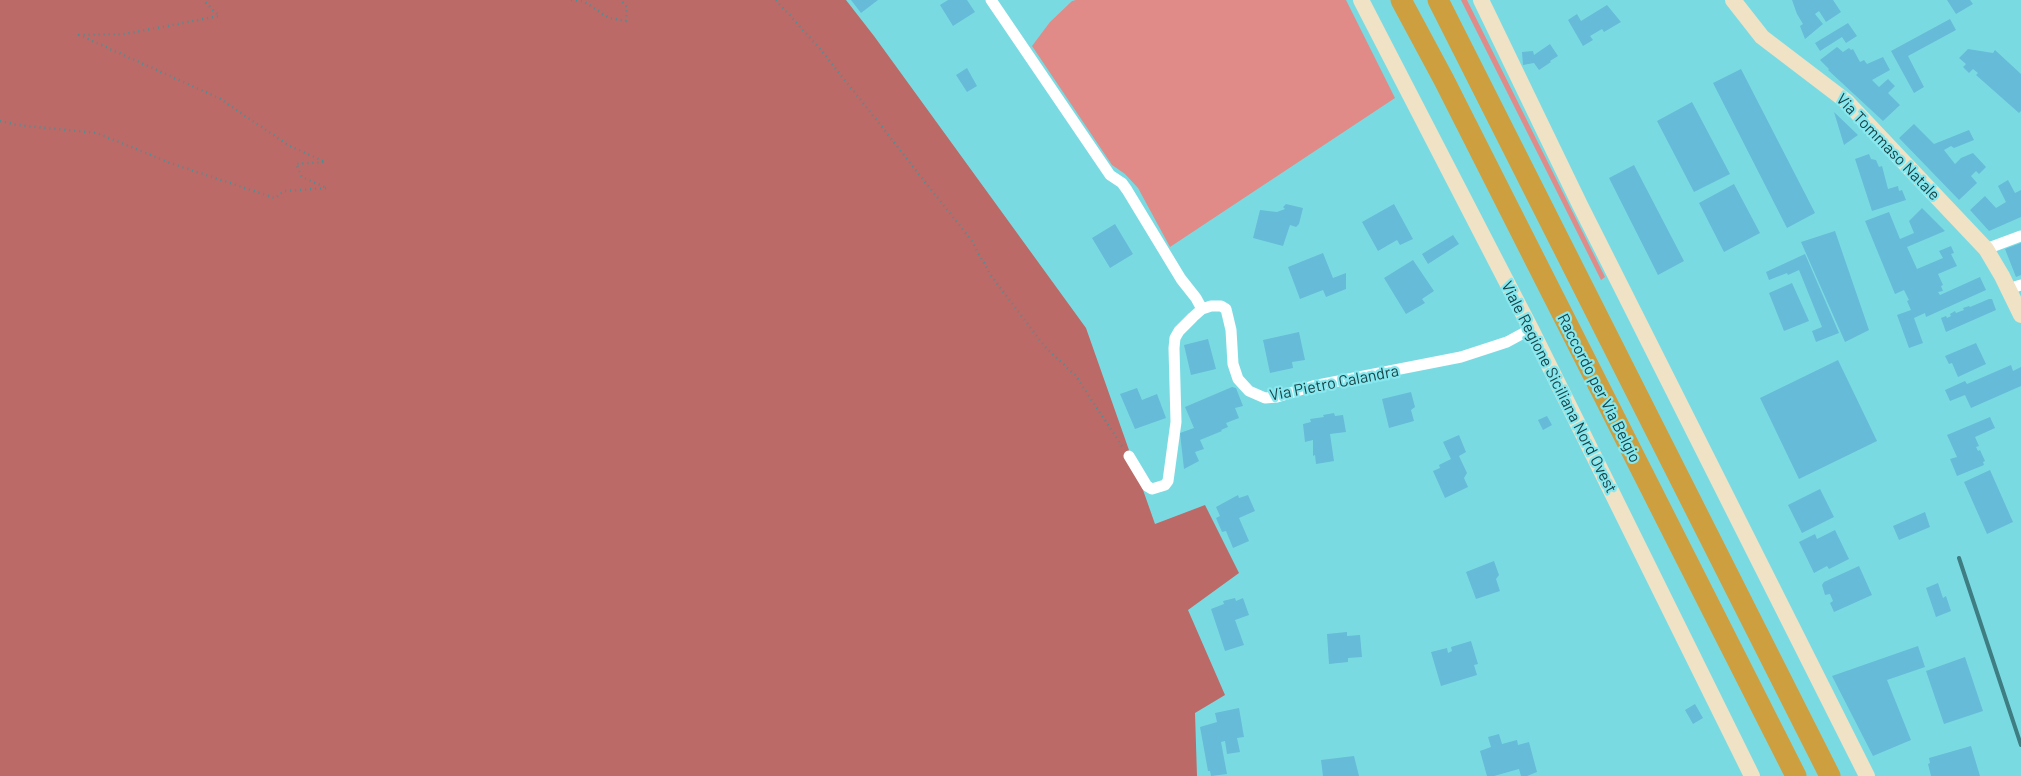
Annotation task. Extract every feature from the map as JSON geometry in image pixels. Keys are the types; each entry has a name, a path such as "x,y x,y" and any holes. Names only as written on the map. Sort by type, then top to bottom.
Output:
{"highway":[{"name":"Raccordo per Via Belgio","path":"1401,0 1444,80 1593,378 1796,776"},
{"name":"Raccordo per Via Belgio","path":"1438,0 1830,776"},
{"path":"1593,378 1659,529 1783,776"}],"street":[{"path":"991,0 1110,174 1122,183 1127,190 1181,279 1202,309 1182,327 1175,338 1176,422 1168,481 1165,485 1152,489 1147,486 1128,456"},
{"name":"Viale Regione Siciliana Nord Ovest","path":"1361,0 1531,329 1752,776"},
{"path":"1481,0 1580,205 1867,776"},
{"name":"Via Tommaso Natale","path":"1733,0 1762,37 1846,101 1986,249 2015,287 2021,315"},
{"path":"1986,249 2021,236"},
{"name":"Via Pietro Calandra","path":"1202,309 1216,306 1226,309 1231,330 1231,353 1236,373 1249,391 1265,398 1277,397 1313,386 1461,357 1507,342 1531,329"}],"path":[{"path":"0,121 17,125 97,133 170,163 275,198 284,191 327,188 302,177 296,164 325,162 288,145 219,98 78,34 125,34 219,16 203,0"},
{"path":"570,0 582,1 610,18 626,21 627,7 621,0"},
{"path":"776,0 822,52 971,240 990,274 1046,347 1074,375 1128,456"}],"shaded area":[{"path":"0,0 846,0 1086,328 1155,524 1205,505 1239,573 1188,610 1225,695 1195,713 1197,776 0,776"},
{"path":"1346,0 1395,98 1170,247 1138,188 1125,174 1112,165 1032,46 1050,22 1072,1"},
{"path":"1461,0 1467,0 1605,277 1601,280"}],"building":[{"path":"851,0 878,0 861,13"},
{"path":"948,0 967,0 975,12 953,26 940,5"},
{"path":"1792,0 1833,0 1841,12 1826,22 1819,11 1815,14 1823,24 1805,39 1800,26 1803,24"},
{"path":"1947,0 1970,0 1973,4 1956,14"},
{"path":"1607,5 1621,22 1604,32 1602,29 1590,36 1593,40 1583,46 1568,20 1577,14 1581,21"},
{"path":"1950,19 1956,30 1908,56 1924,87 1914,93 1891,51"},
{"path":"1848,23 1857,36 1846,43 1842,37 1820,51 1815,43"},
{"path":"1550,44 1558,56 1551,62 1539,70 1534,63 1523,65 1522,52 1533,51 1534,55"},
{"path":"1837,47 1843,52 1849,48 1853,49 1860,62 1864,60 1867,64 1883,57 1890,70 1872,80 1879,87 1888,79 1895,86 1888,93 1900,105 1883,121 1828,70 1820,60"},
{"path":"1968,49 1993,53 1995,50 2021,74 2021,111 2019,113 1976,75 1978,73 1973,69 1969,73 1963,67 1966,64 1959,58"},
{"path":"967,68 977,86 967,92 956,75"},
{"path":"1741,69 1815,213 1787,228 1713,83"},
{"path":"1692,102 1730,174 1694,192 1657,121"},
{"path":"1834,112 1858,135 1844,145"},
{"path":"1914,124 1934,144 1969,130 1974,140 1954,148 1951,146 1944,150 1955,164 1961,158 1973,153 1986,167 1979,174 1976,171 1971,176 1977,183 1959,200 1899,138"},
{"path":"1869,154 1871,159 1876,160 1879,167 1882,166 1888,189 1898,186 1899,191 1902,190 1906,200 1872,211 1855,159"},
{"path":"1634,165 1684,261 1658,275 1609,178"},
{"path":"2008,180 2015,193 2021,190 2021,217 1989,231 1970,210 1985,196 1996,208 2006,202 1998,186"},
{"path":"1734,184 1760,233 1724,252 1699,203"},
{"path":"1286,204 1303,208 1299,224 1296,227 1290,225 1283,246 1253,238 1260,210 1277,212 1285,209 1283,207"},
{"path":"1394,204 1413,239 1400,245 1397,240 1378,251 1362,222"},
{"path":"1922,208 1945,231 1907,247 1917,269 1943,258 1939,251 1951,246 1954,253 1951,254 1957,266 1938,274 1943,285 1941,286 1943,291 1938,292 1940,295 1980,277 1986,290 1926,317 1925,313 1914,318 1923,343 1909,348 1897,315 1911,310 1907,301 1909,300 1904,290 1895,294 1865,221 1889,212 1900,239 1914,233 1909,221"},
{"path":"1115,224 1133,254 1110,268 1092,238"},
{"path":"1835,231 1869,330 1845,342 1801,242"},
{"path":"1453,235 1459,244 1428,264 1422,254"},
{"path":"2021,243 2021,275 2016,277 2005,249"},
{"path":"1323,253 1333,278 1346,273 1346,289 1326,297 1323,290 1300,299 1288,267"},
{"path":"1805,254 1839,333 1816,342 1812,331 1822,327 1799,270 1769,280 1766,272"},
{"path":"1413,260 1434,291 1422,299 1425,303 1406,314 1384,278"},
{"path":"1792,283 1809,321 1784,331 1769,293"},
{"path":"1992,299 1996,310 1946,332 1941,318 1946,316 1947,318 1955,311 1956,313 1964,310 1963,308"},
{"path":"1299,332 1305,360 1292,362 1293,368 1270,373 1263,340"},
{"path":"1208,339 1216,369 1191,375 1184,345"},
{"path":"1976,343 1986,364 1958,377 1952,363 1949,364 1945,356"},
{"path":"1838,360 1877,441 1799,479 1760,398"},
{"path":"2011,365 2013,371 2021,367 2021,386 1971,408 1965,395 1950,401 1945,390 1965,381 1967,384"},
{"path":"1232,387 1236,388 1243,406 1235,408 1239,418 1226,423 1228,427 1222,431 1200,440 1204,449 1195,452 1199,461 1184,469 1180,433 1194,428 1185,407"},
{"path":"1137,388 1142,400 1157,394 1166,418 1135,429 1120,394"},
{"path":"1411,392 1415,407 1411,410 1414,421 1389,428 1382,399"},
{"path":"1334,413 1335,416 1343,415 1346,432 1330,434 1334,461 1316,464 1315,455 1313,456 1313,440 1305,442 1303,424 1311,422 1310,419"},
{"path":"1547,416 1552,425 1543,430 1538,420"},
{"path":"1990,417 1995,428 1975,437 1979,446 1976,447 1978,451 1980,450 1985,461 1983,462 1984,465 1957,476 1950,459 1957,457 1947,435"},
{"path":"1459,435 1466,452 1459,456 1467,473 1464,478 1468,487 1445,498 1433,471 1440,468 1439,465 1451,459 1443,442"},
{"path":"1990,470 2013,522 1987,534 1964,482"},
{"path":"1820,489 1834,517 1802,533 1788,505"},
{"path":"1238,495 1239,498 1248,495 1255,511 1239,518 1249,541 1233,548 1226,531 1222,532 1216,518 1220,516 1216,507"},
{"path":"1925,512 1930,527 1899,540 1893,526"},
{"path":"1835,530 1849,559 1829,569 1827,566 1814,573 1799,542 1815,534 1817,539"},
{"path":"1494,561 1499,575 1496,579 1500,591 1476,599 1466,572"},
{"path":"1859,566 1872,595 1834,612 1830,603 1833,601 1830,594 1825,595 1822,585 1824,582"},
{"path":"1938,583 1943,598 1946,596 1951,611 1936,617 1926,588"},
{"path":"1235,598 1236,601 1243,598 1249,615 1235,620 1244,645 1225,651 1211,609 1224,604 1223,601"},
{"path":"1347,632 1347,636 1360,635 1362,657 1348,658 1348,662 1329,664 1327,634"},
{"path":"1471,641 1478,664 1474,665 1477,675 1441,686 1431,652 1447,648 1448,653 1452,651 1451,647"},
{"path":"1918,646 1925,667 1887,680 1911,740 1873,756 1832,676"},
{"path":"1965,657 1983,711 1944,724 1926,671"},
{"path":"1695,704 1703,718 1693,724 1685,710"},
{"path":"1239,708 1244,737 1237,738 1240,752 1227,754 1225,741 1221,742 1227,774 1211,776 1210,771 1208,771 1200,727 1217,722 1215,713"},
{"path":"1499,734 1502,744 1517,740 1518,745 1529,742 1537,772 1521,776 1519,769 1487,776 1480,751 1491,747 1488,737"},
{"path":"1971,746 1980,776 1931,776 1928,764 1930,763 1929,758"},
{"path":"1354,756 1359,776 1323,776 1321,760"}],"railway":[{"path":"1959,558 2021,745"}]}
